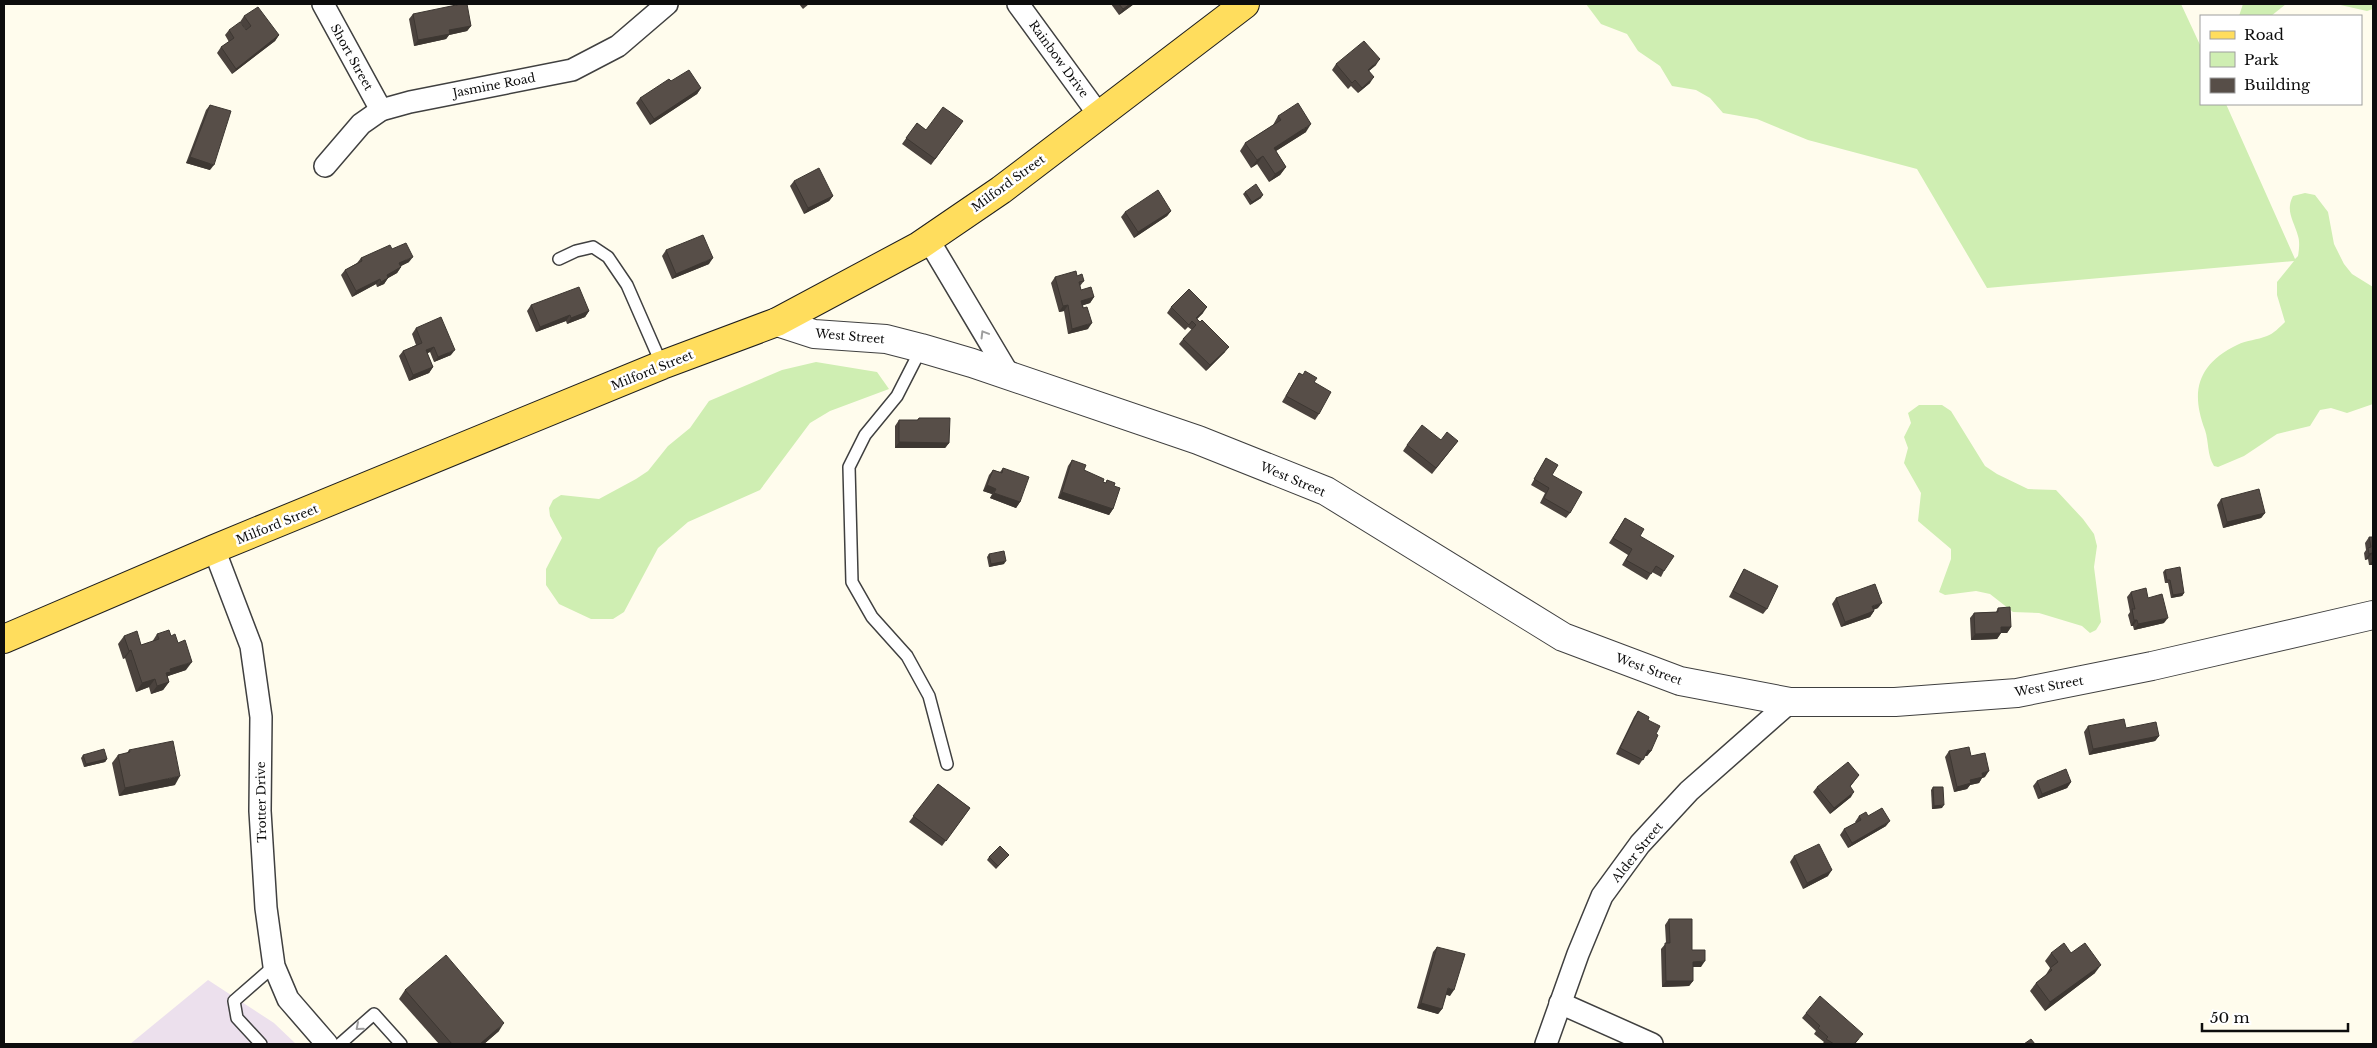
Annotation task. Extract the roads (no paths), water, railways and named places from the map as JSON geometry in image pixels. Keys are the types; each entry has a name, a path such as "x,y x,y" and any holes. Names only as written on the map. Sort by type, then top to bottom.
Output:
{"main road":[{"name":"Milford Street","path":"4,639 214,549 662,365 777,322 928,239 1001,190 1245,4"}],"street":[{"name":"Short Street","path":"323,4 381,110"},
{"name":"Jasmine Road","path":"325,166 361,124 381,110 410,102 572,70 618,46 667,4"},
{"name":"Rainbow Drive","path":"1018,4 1099,115"},
{"path":"928,239 1009,375"},
{"name":"West Street","path":"777,322 814,334 886,338 1009,375 1198,440 1326,491 1563,637 1680,681 1790,702 1895,702 2017,692 2152,666 2373,615"},
{"name":"Trotter Drive","path":"214,549 251,646 260,717 260,811 266,908 274,966 288,999 327,1044"},
{"name":"Alder Street","path":"1546,1044 1602,896 1640,844 1689,791 1790,702"},
{"path":"1560,1003 1652,1044"}],"lane":[{"path":"560,259 576,251 593,247 608,257 626,285 662,365"},
{"path":"921,348 896,396 865,435 849,467 852,582 872,616 907,656 929,696 947,764"},
{"path":"261,1044 237,1018 234,1001 274,966"},
{"path":"340,1044 374,1014 401,1044"}]}
